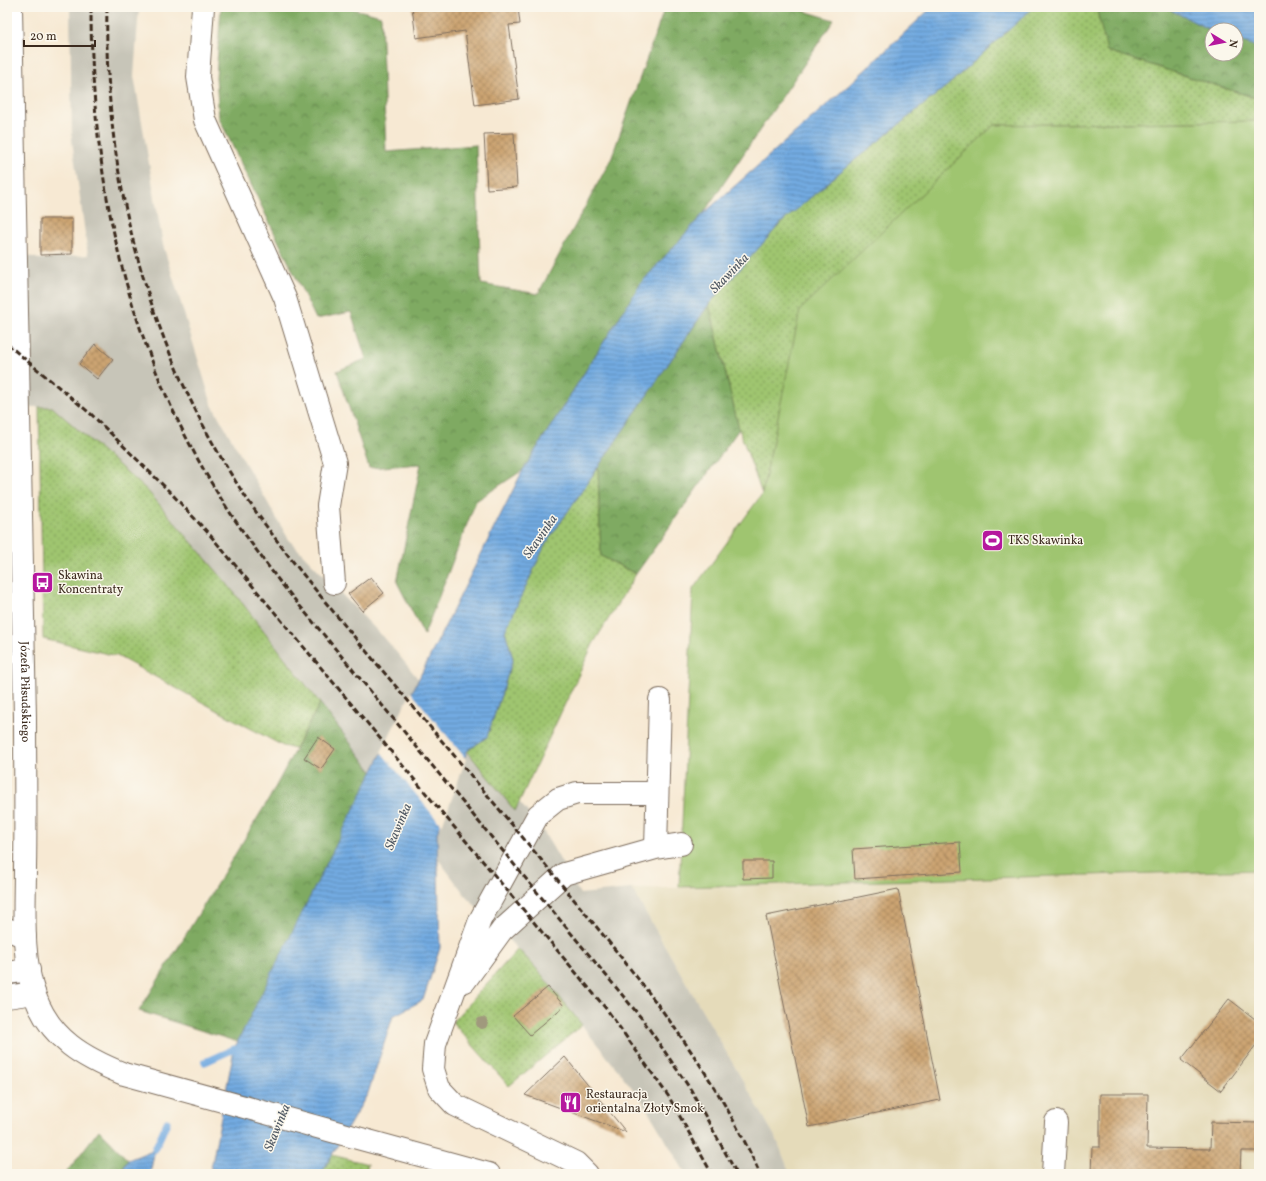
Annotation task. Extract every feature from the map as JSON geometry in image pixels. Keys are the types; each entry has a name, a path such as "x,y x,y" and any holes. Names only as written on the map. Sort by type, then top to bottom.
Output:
{"main road":[{"name":"Józefa Piłsudskiego","path":"11,7 11,251 25,755 16,933 29,970 34,993 46,1019 65,1043 93,1060 124,1074 489,1174"},
{"path":"203,7 198,77 205,120 285,298 335,463 328,506 334,583"},
{"path":"656,848 660,700"},
{"path":"587,1174 576,1163 455,1105 439,1088 433,1069 435,1044 480,920 538,815 558,799 577,793 657,793"},
{"path":"450,1002 502,930 564,874 656,848 681,844"},
{"path":"7,973 29,970"},
{"path":"7,997 34,993"},
{"path":"1053,1174 1056,1122"}],"shaded area":[{"path":"70,7 139,7 134,76 163,245 212,405 289,540 388,642 542,829 580,894 632,889 777,1140 790,1174 686,1174 641,1099 535,967 466,896 320,703 225,581 146,489 52,407 7,407 7,250 39,259 88,255 72,140"},
{"path":"1259,870 1259,1174 790,1174 777,1140 632,889"}],"green space":[{"path":"221,7 346,7 381,16 386,152 476,145 481,284 538,294 611,159 665,7 791,7 834,20 703,214 641,283 523,470 476,501 424,635 397,582 421,464 369,468 337,371 366,359 351,312 316,319 219,118 216,77"},
{"path":"1034,7 1096,7 1108,51 1259,99 1259,121 994,125 801,310 762,494 739,429 709,304 780,224 840,172 948,85"},
{"path":"1096,7 1165,7 1204,27 1204,62 1244,62 1244,42 1259,48 1259,99 1107,51"},
{"name":"TKS Skawinka","path":"1259,121 1259,870 679,887 693,589 762,494 800,310 994,125"},
{"path":"709,304 739,429 636,574 601,556 598,467"},
{"path":"39,407 52,407 146,489 225,581 320,703 295,749 283,746 117,656 43,639"},
{"path":"598,467 601,556 636,574 593,644 515,811 467,751 487,737 513,659 505,631 545,545"},
{"path":"320,703 373,773 238,1042 139,1011 269,799"},
{"path":"518,949 535,967 582,1025 509,1086 452,1022"},
{"path":"99,1130 128,1160 120,1174 65,1174"},
{"path":"332,1155 368,1164 366,1174 321,1174"}],"water":[{"name":"Skawinka","path":"932,7 1034,7 948,85 840,172 780,224 709,304 545,545 505,631 513,659 487,737 467,751 437,833 440,948 423,1000 393,1016 368,1093 321,1174 210,1174 234,1049 523,470 641,283 703,214 849,85"},
{"path":"1165,7 1259,7 1259,48 1244,42 1244,22 1204,22 1204,27"},
{"path":"155,1149 150,1174 120,1174 128,1160"}],"pier":[{"path":"411,692 466,759 442,826 381,752"}],"building":[{"path":"412,7 518,7 520,24 509,25 519,99 475,105 465,31 416,38"},
{"path":"514,133 517,187 487,189 484,134"},
{"path":"40,219 72,219 72,254 40,255"},
{"path":"95,344 113,359 97,379 79,364"},
{"path":"371,577 384,593 362,611 348,594"},
{"path":"318,737 335,749 321,769 304,758"},
{"path":"960,842 962,872 855,879 853,849"},
{"path":"743,861 772,861 772,878 743,879"},
{"path":"898,889 940,1100 809,1127 766,916"},
{"path":"548,987 564,1006 530,1035 513,1016"},
{"path":"1229,999 1259,1022 1259,1041 1221,1091 1181,1060"},
{"path":"565,1057 626,1132 525,1095"},
{"path":"1100,1094 1148,1094 1147,1148 1210,1149 1211,1122 1259,1123 1259,1151 1241,1151 1240,1174 1091,1174 1092,1147 1100,1147"}],"waterway":[{"path":"205,1062 234,1049 242,1051"},
{"path":"155,1149 167,1122"}],"railway":[{"path":"91,7 93,74 98,140 108,204 122,268 141,330 164,391 193,450 246,537 280,582 643,1020 691,1090 737,1174"},
{"path":"107,7 108,72 114,136 124,200 139,262 159,324 183,383 212,441 260,518 309,582 547,867 650,995 699,1063 742,1136 760,1174"},
{"path":"7,344 92,415 171,493 210,535 608,1011 669,1097 712,1174"}],"place":[{"name":"TKS Skawinka","path":"993,541"},
{"name":"Skawina Koncentraty","path":"42,583"},
{"name":"Restauracja orientalna Złoty Smok","path":"571,1102"}]}
